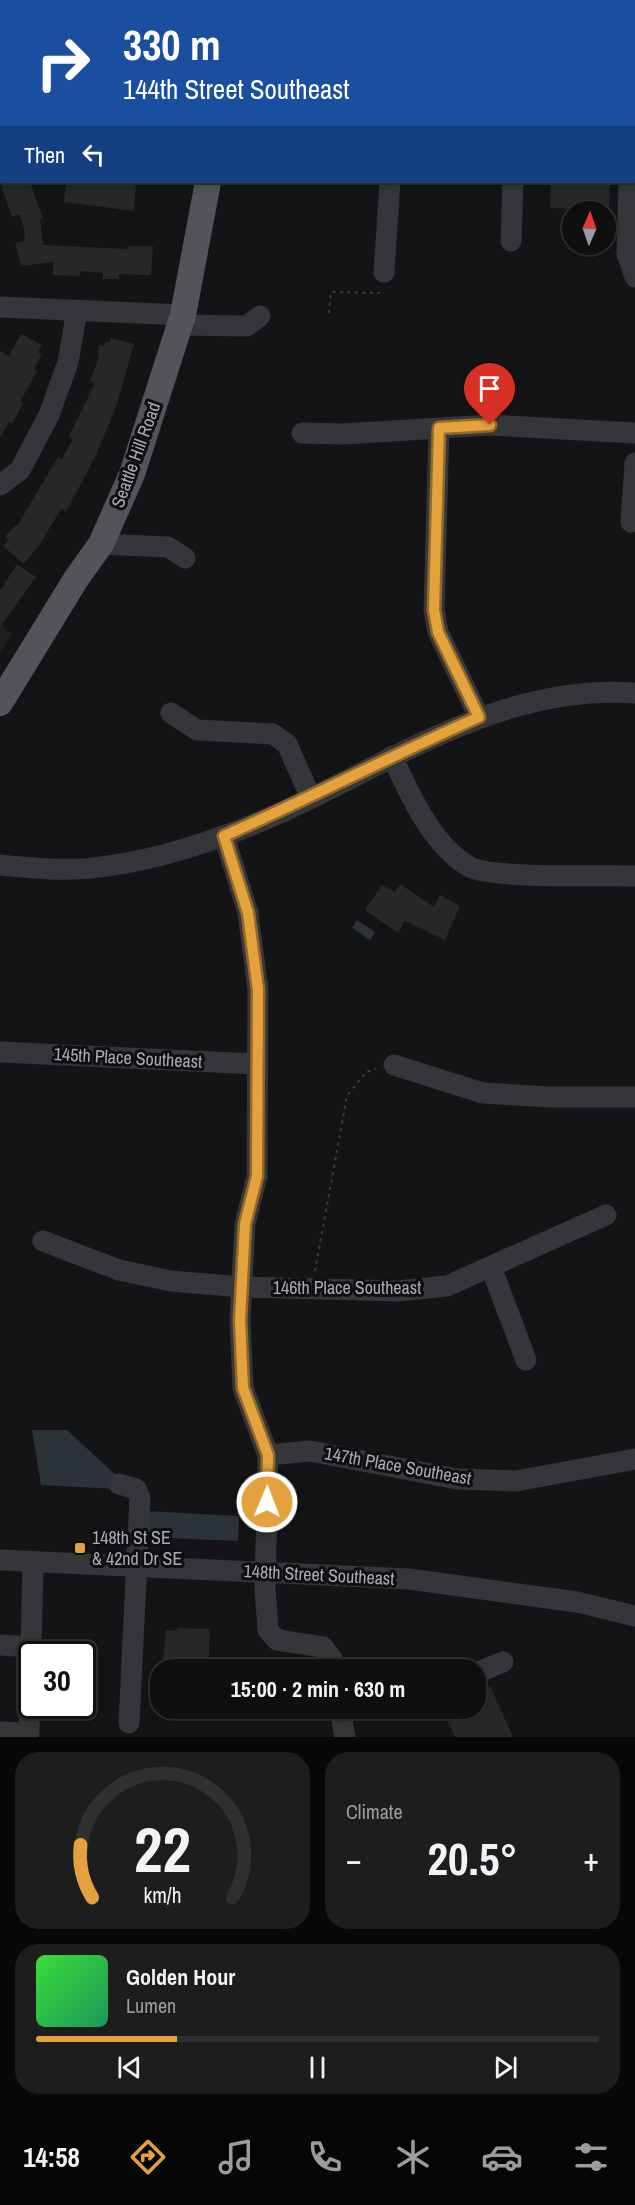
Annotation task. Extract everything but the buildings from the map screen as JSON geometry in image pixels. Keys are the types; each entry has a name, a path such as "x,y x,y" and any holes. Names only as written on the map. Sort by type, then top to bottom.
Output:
{"main road":[{"name":"Seattle Hill Road","path":"0,703 76,579 101,544 132,474 181,320 208,183"}],"street":[{"path":"384,272 390,183"},
{"path":"511,241 513,183"},
{"path":"629,183 627,253 633,274"},
{"path":"0,307 77,310 247,326 260,316"},
{"path":"0,485 20,471 49,415 68,362 77,310"},
{"path":"302,433 343,434 490,425 635,434"},
{"path":"439,428 434,610 438,632 479,717"},
{"path":"631,522 635,463"},
{"path":"101,544 168,547 185,558"},
{"path":"0,865 99,868 224,836 311,798 392,756 479,717 534,701 608,691 635,693"},
{"path":"171,713 197,730 273,734 287,744 311,798"},
{"path":"392,756 411,796 438,840 471,868 507,873 635,876"},
{"path":"224,836 248,913 258,990 257,1176 245,1224 240,1320 243,1388 268,1455 265,1572 268,1630 277,1640 323,1647 332,1659"},
{"name":"145th Place Southeast","path":"0,1052 256,1064"},
{"path":"394,1065 483,1093 549,1097 635,1097"},
{"name":"146th Place Southeast","path":"43,1241 118,1270 171,1281 242,1287 398,1291 447,1286 606,1215"},
{"path":"491,1267 526,1360"},
{"name":"147th Place Southeast","path":"268,1455 310,1451 457,1479 516,1481 635,1459"},
{"path":"119,1484 136,1489 140,1497 129,1722"},
{"name":"148th Street Southeast","path":"0,1560 409,1579 481,1587 577,1602 635,1616"},
{"path":"31,1641 33,1562"},
{"path":"0,1645 18,1646"},
{"path":"486,1669 503,1662"},
{"path":"0,1732 29,1733 29,1719"},
{"path":"345,1737 346,1719"}],"path":[{"path":"329,313 331,292 379,294 384,272"},
{"path":"312,1288 347,1096 366,1072 394,1065"}],"shaded area":[{"path":"0,624 12,634 0,653"},
{"path":"357,920 375,932 370,940 352,928"},
{"path":"32,1430 67,1430 119,1478 117,1489 41,1485"},
{"path":"146,1511 239,1516 238,1541 145,1537"}],"place":[{"name":"148th St SE & 42nd Dr SE","path":"80,1548"}],"route":[{"path":"267,1502 268,1455 243,1388 240,1320 245,1224 257,1176 258,990 248,913 224,836 311,798 392,756 479,717 438,632 434,610 439,428 490,425"}]}
